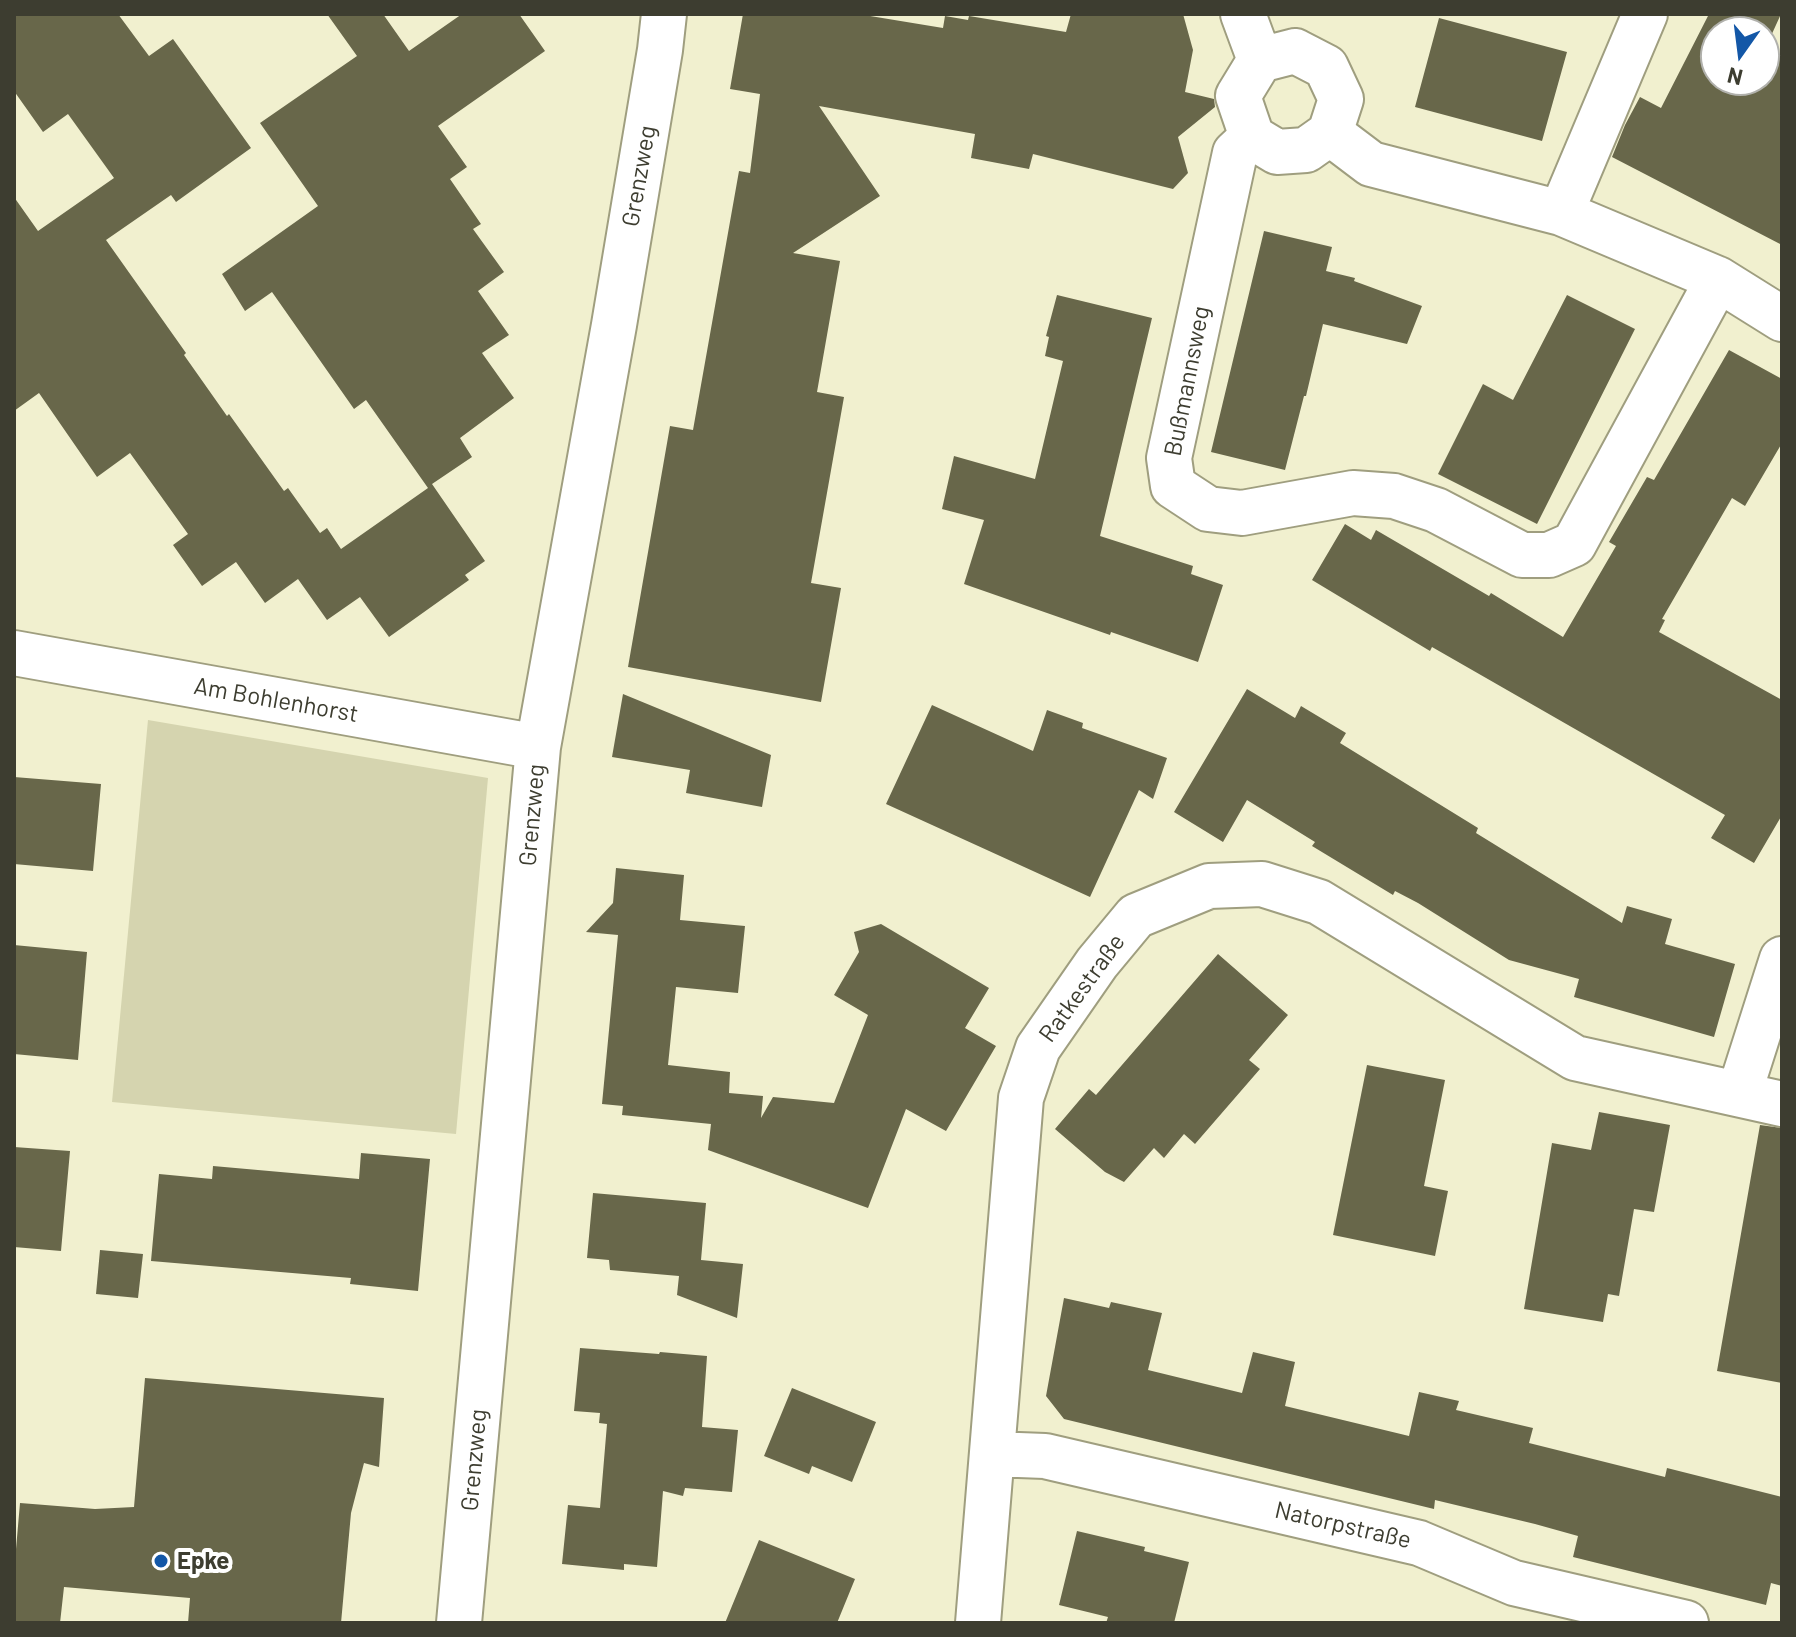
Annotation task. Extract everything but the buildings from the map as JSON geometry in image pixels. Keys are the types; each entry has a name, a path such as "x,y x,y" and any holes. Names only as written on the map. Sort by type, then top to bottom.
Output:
{"street":[{"name":"Grenzweg","path":"459,1623 538,747 614,325 664,14"},
{"path":"1243,14 1260,60"},
{"path":"1561,213 1645,14"},
{"path":"1295,51 1326,67 1341,99 1330,133 1306,150 1277,152 1252,137 1238,96 1260,60 1295,51"},
{"path":"1330,133 1371,164 1561,213 1718,279 1782,319"},
{"name":"Bußmannsweg","path":"1252,137 1235,153 1169,458 1173,486 1208,509 1242,513 1353,493 1394,496 1436,510 1522,555 1549,555 1574,544 1718,279"},
{"name":"Am Bohlenhorst","path":"14,653 538,747"},
{"name":"Ratkestraße","path":"978,1623 1021,1098 1038,1048 1097,963 1136,916 1209,886 1262,884 1319,902 1575,1058 1782,1104"},
{"path":"1739,1094 1782,959"},
{"name":"Natorpstraße","path":"992,1454 1045,1456 1419,1543 1514,1583 1686,1623"}],"green space":[{"path":"148,720 488,778 456,1134 112,1102"}],"place":[{"name":"Epke","path":"161,1561"}]}
